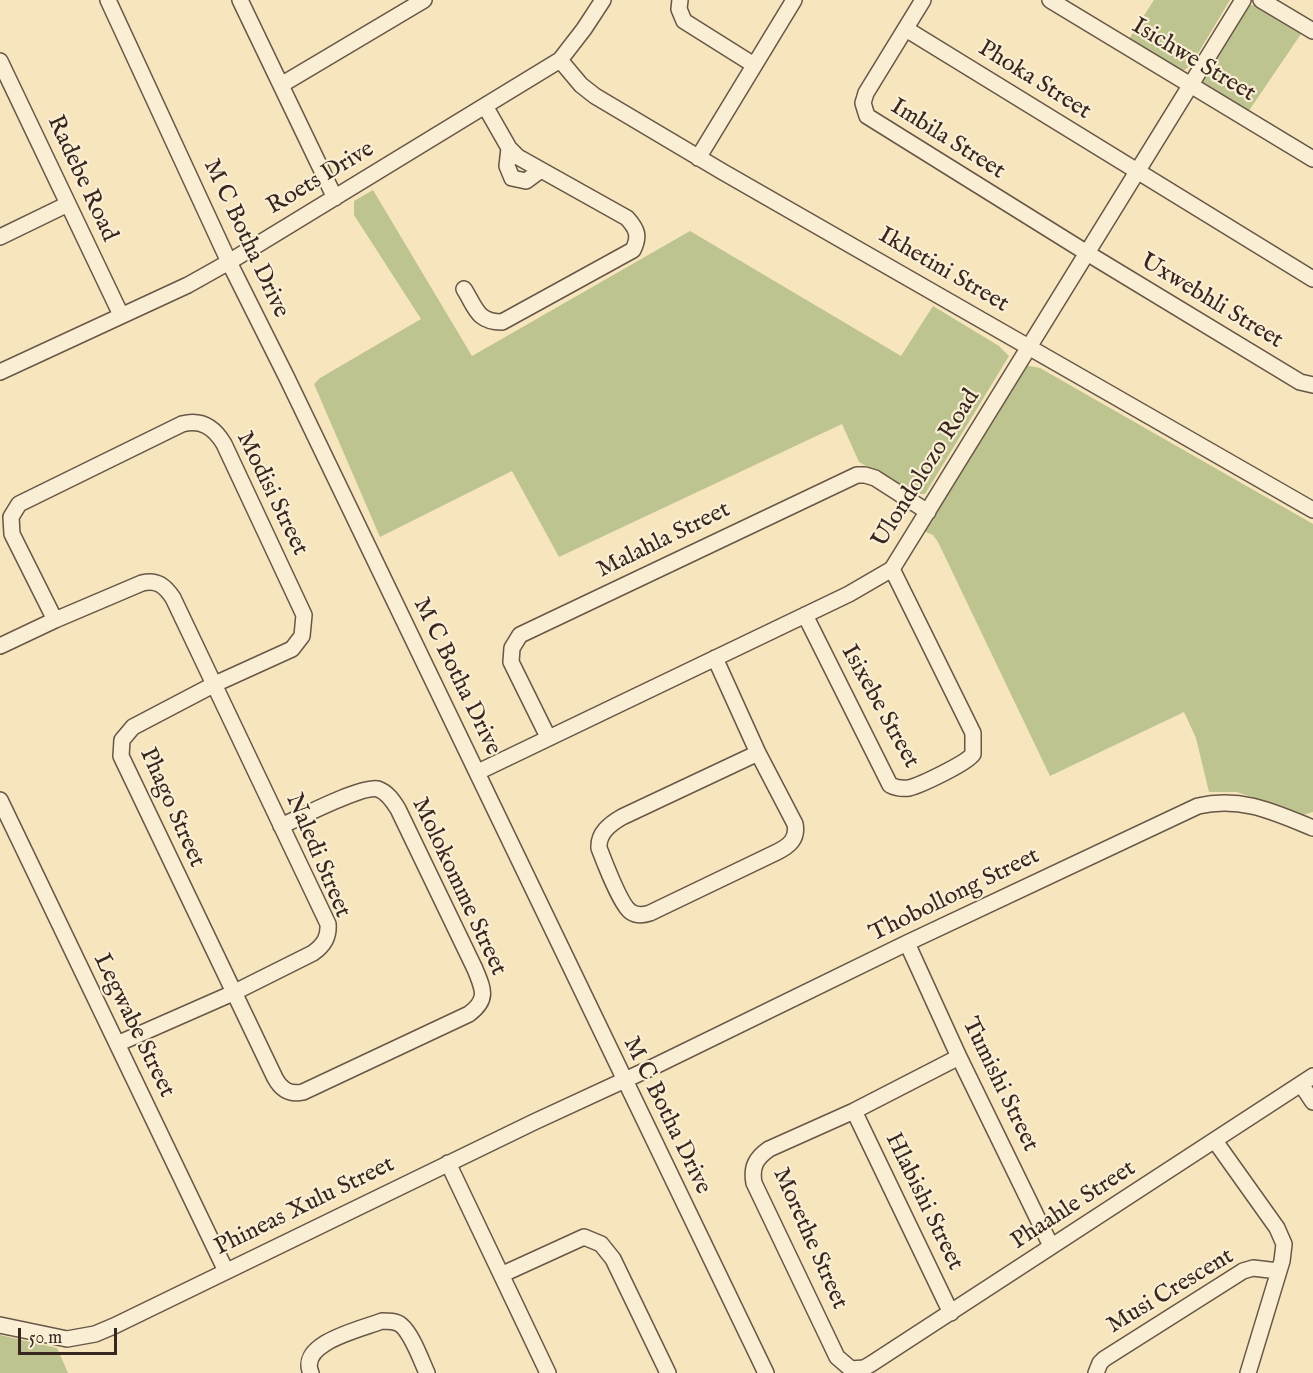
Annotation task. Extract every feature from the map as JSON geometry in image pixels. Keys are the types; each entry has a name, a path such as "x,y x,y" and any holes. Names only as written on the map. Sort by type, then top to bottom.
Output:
{"street":[{"name":"M C Botha Drive","path":"108,0 229,262 478,771 766,1373"},
{"path":"240,0 335,198"},
{"path":"281,85 424,0"},
{"name":"Roets Drive","path":"0,372 188,285 560,60 603,0"},
{"path":"680,0 679,9 684,21 754,65"},
{"path":"698,158 794,0"},
{"name":"Imbila Street","path":"923,0 866,93 863,103 867,116 1087,253"},
{"name":"Isichwe Street","path":"1050,0 1313,159"},
{"name":"Ulondolozo Road","path":"478,771 849,594 892,569 1243,0"},
{"path":"1261,0 1313,31"},
{"name":"Phoka Street","path":"906,29 1313,279"},
{"name":"Ikhetini Street","path":"560,60 581,85 595,96 698,158 1313,510"},
{"name":"Radebe Road","path":"0,61 121,315"},
{"path":"464,289 482,319 502,322 633,250 638,240 636,227 627,218 518,156 509,148 485,106"},
{"path":"509,148 507,166 512,178 525,181 541,170"},
{"path":"0,237 68,204"},
{"name":"Uxwebhli Street","path":"1087,253 1300,382 1313,386"},
{"name":"Modisi Street","path":"55,620 12,534 11,517 18,504 182,424 203,423 215,431 224,444 305,621 302,636 292,649 214,684"},
{"name":"Malahla Street","path":"548,737 511,662 512,648 520,635 856,475 874,478 928,512"},
{"name":"Isixebe Street","path":"805,615 890,784 900,788 912,787 964,762 973,754 974,740 971,729 892,569"},
{"name":"Naledi Street","path":"55,620 142,583 150,581 164,586 173,598 328,924 328,934 324,944 313,953 233,993 117,1044"},
{"path":"0,646 55,620"},
{"path":"715,658 795,824 795,835 790,844 777,852 650,913 630,912 622,900 599,848 598,841 606,828 622,817 759,753"},
{"name":"Phago Street","path":"214,684 133,727 122,740 120,756 233,993"},
{"name":"Molokomme Street","path":"233,993 278,1083 288,1092 295,1094 469,1014 482,999 483,990 475,969 398,809 387,795 381,790 364,789 281,826"},
{"name":"Legwabe Street","path":"0,800 226,1271"},
{"name":"Thobollong Street","path":"624,1080 1198,806 1224,801 1239,803 1274,812 1313,828"},
{"name":"Tumishi Street","path":"907,943 959,1057 1051,1246"},
{"name":"Morethe Street","path":"857,1370 847,1366 837,1357 754,1183 752,1174 756,1161 769,1149 854,1111 959,1057"},
{"name":"Phineas Xulu Street","path":"0,1324 56,1338 76,1339 114,1326 624,1080"},
{"path":"1307,1080 1313,1102"},
{"name":"Phaahle Street","path":"857,1370 871,1364 951,1313 1307,1080"},
{"name":"Hlabishi Street","path":"854,1111 951,1313"},
{"path":"1215,1141 1281,1236 1284,1250 1248,1373"},
{"path":"448,1163 503,1274 548,1373"},
{"path":"503,1274 584,1237 601,1244 613,1259 668,1373"},
{"name":"Musi Crescent","path":"1096,1373 1104,1359 1243,1271 1253,1268 1278,1271"},
{"path":"311,1373 309,1360 318,1347 382,1321 400,1324 408,1334 427,1373"}],"green space":[{"path":"1154,0 1230,0 1191,65 1183,71 1176,71 1127,42"},
{"path":"1248,4 1256,6 1301,34 1246,115 1196,83"},
{"path":"373,190 472,356 690,231 901,356 933,306 999,346 1009,356 925,494 916,494 859,462 842,424 559,557 512,471 380,537 314,384 320,378 421,319 354,215 354,201"},
{"path":"1024,365 1040,368 1313,524 1313,812 1303,815 1237,792 1209,792 1196,738 1184,712 1050,776 938,542 933,535 921,530"},
{"path":"0,1335 57,1348 68,1373 0,1373"}]}
